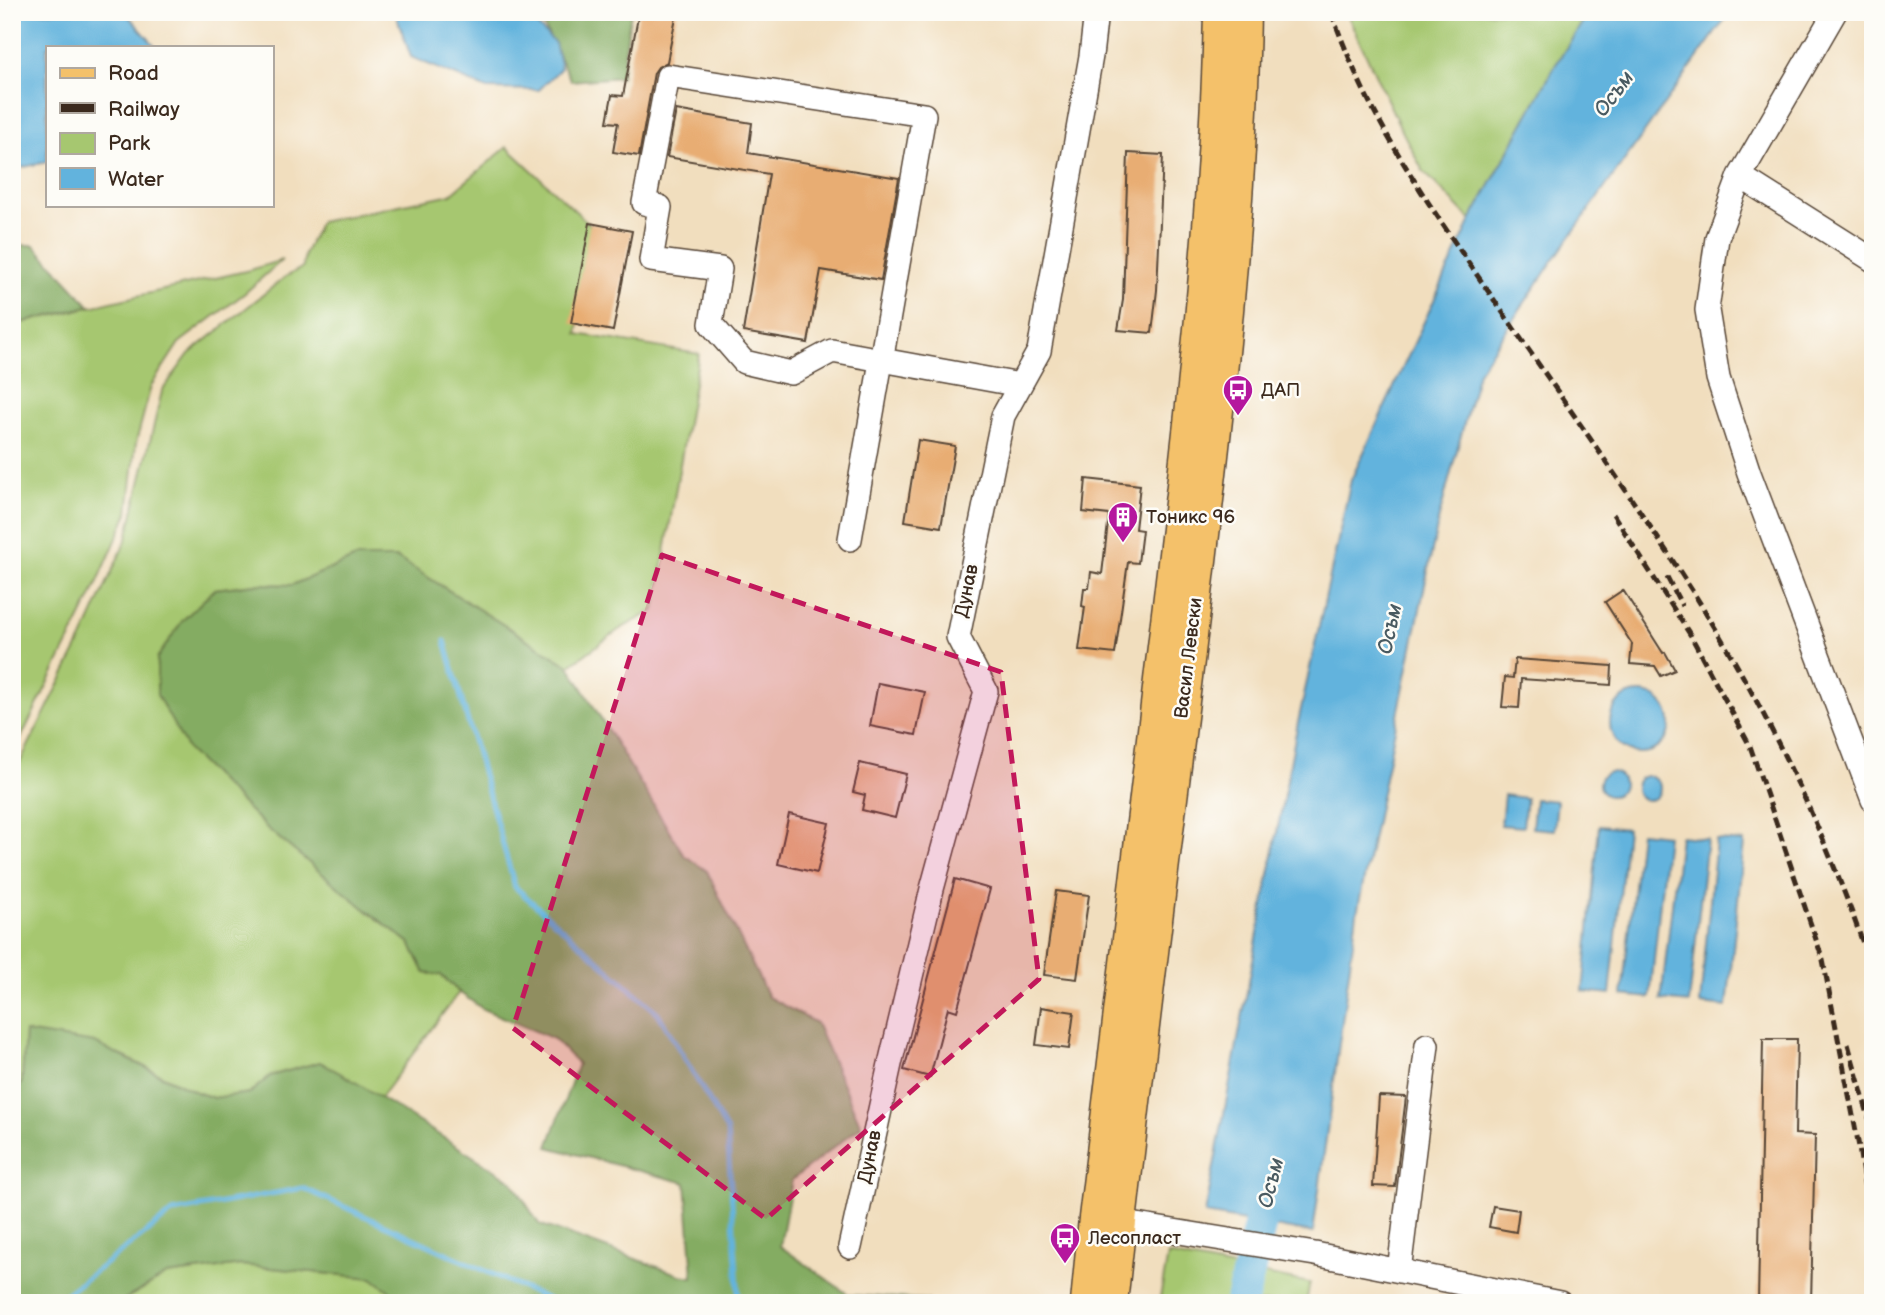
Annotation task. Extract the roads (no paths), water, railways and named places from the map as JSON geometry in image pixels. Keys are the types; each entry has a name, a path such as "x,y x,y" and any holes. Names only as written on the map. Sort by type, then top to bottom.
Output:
{"main road":[{"name":"Васил Левски","path":"1112,1303 1107,1220 1208,249 1219,12"},
{"name":"Васил Левски","path":"1086,1303 1107,1220 1217,427 1234,254 1244,91 1245,12"}],"street":[{"name":"Дунав","path":"850,1247 932,890 986,691 958,637 1003,416 1039,351 1091,56 1096,12"},
{"path":"1835,12 1740,176 1717,238 1707,310 1717,378 1749,473 1873,800"},
{"path":"850,539 883,360 924,115 668,76 644,203 660,207 651,260 720,269 711,324 744,362 791,373 832,351 883,360 1020,385"},
{"path":"1740,176 1873,261"},
{"path":"1399,1271 1427,1045"},
{"path":"1107,1220 1315,1254 1399,1271 1478,1295 1560,1303"}],"water":[{"path":"12,12 125,12 155,46 46,46 46,162 15,169 12,180"},
{"path":"395,12 524,12 555,43 561,68 539,90 487,89 411,57"},
{"path":"1589,12 1730,12 1552,262 1478,372 1439,517 1357,913 1313,1233 1205,1214 1297,727 1351,480 1471,220 1555,66"},
{"path":"1634,693 1646,693 1662,701 1668,711 1668,735 1662,745 1646,753 1634,753 1618,745 1610,729 1610,717 1618,701"},
{"path":"1611,772 1622,779 1623,784 1616,795 1611,796 1600,789 1599,784 1606,773"},
{"path":"1648,776 1659,783 1660,788 1653,799 1648,800 1637,793 1636,788 1643,777"},
{"path":"1504,795 1526,798 1523,827 1501,825"},
{"path":"1535,799 1557,801 1554,830 1532,828"},
{"path":"1599,826 1627,829 1610,994 1583,991"},
{"path":"1640,832 1667,835 1650,998 1622,995"},
{"path":"1680,836 1707,839 1689,1003 1661,1000"},
{"path":"1716,840 1744,842 1727,1007 1700,1004"}],"waterway":[{"path":"445,641 515,887 658,1013 727,1131 739,1303"},
{"name":"Осъм","path":"1241,1303 1271,1179"},
{"path":"54,1303 173,1212 303,1188 556,1303"}],"railway":[{"path":"1331,12 1363,89 1405,166 1668,554 1747,683 1816,825 1856,923 1873,973"},
{"path":"1613,514 1691,636 1750,746 1823,960 1859,1147 1873,1246"},
{"path":"1667,577 1682,606"},
{"path":"1848,1044 1873,1132"}],"place":[{"name":"ДАП","path":"1238,417"},
{"name":"Тоникс 96","path":"1123,544"},
{"name":"Лесопласт","path":"1065,1265"}]}
